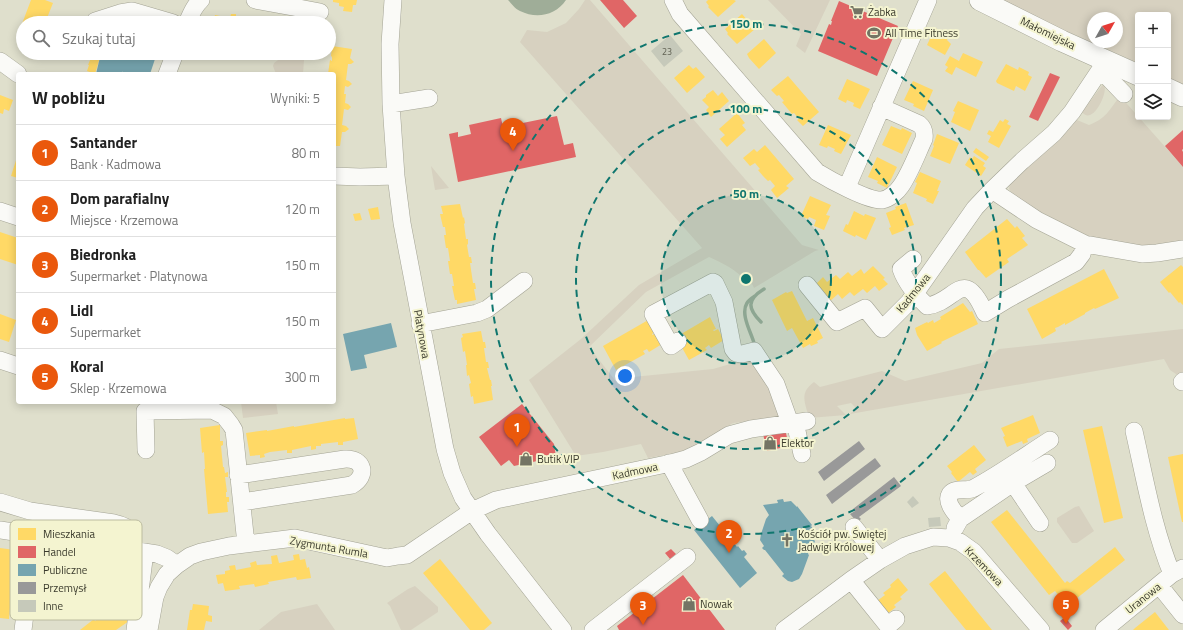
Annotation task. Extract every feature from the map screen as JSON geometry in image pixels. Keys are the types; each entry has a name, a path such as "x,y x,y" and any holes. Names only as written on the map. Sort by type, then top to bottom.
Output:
{"main road":[{"name":"Małomiejska","path":"980,0 1062,41 1103,65 1135,74"},
{"path":"1171,90 1183,96"}],"street":[{"path":"190,16 196,4 201,0"},
{"path":"254,0 320,12"},
{"name":"Platynowa","path":"393,0 390,44 391,104 396,176 402,223 420,324 445,449 457,486 472,510 488,534 563,630"},
{"path":"673,0 680,14 801,156 817,172 832,182 847,187 872,199 882,200 891,197 901,187 925,134 923,127 882,107"},
{"path":"847,187 928,0"},
{"path":"111,16 132,11 149,16"},
{"path":"168,72 172,60"},
{"path":"0,61 16,73"},
{"path":"1103,65 1124,94"},
{"name":"Kadmowa","path":"807,285 837,322 865,308 882,329 909,302 950,233 992,190 1054,133 1072,112 1103,65"},
{"path":"391,104 429,98"},
{"path":"336,176 396,176"},
{"path":"992,190 1037,220 1085,244 1142,254 1183,249"},
{"path":"0,211 16,216"},
{"path":"913,259 901,269 904,278 927,306 934,305 959,289 965,288 971,290 978,298 985,314 1008,299 1076,262 1082,254 1085,244"},
{"path":"420,324 477,313 487,309 524,281"},
{"path":"678,341 671,346 653,314 709,284 713,282 715,283 724,302 733,349 736,353 742,354 754,351 776,384 797,422 802,454"},
{"path":"146,450 145,411 212,410 224,416 232,425 234,430 246,544"},
{"name":"Kadmowa","path":"472,510 496,500 669,464 686,459 701,452 729,435 751,429 797,422"},
{"path":"1134,431 1151,511 1183,615"},
{"path":"960,519 950,506 950,494 954,491 971,490 1050,440"},
{"path":"238,475 352,458 358,462 362,468 362,476 359,482 352,485 242,502"},
{"path":"949,538 960,519 1013,483 1047,463"},
{"path":"669,464 700,520"},
{"path":"1013,483 1040,523"},
{"path":"0,502 30,511 99,520"},
{"name":"Zygmunta Rumla","path":"149,630 158,587 177,565 190,556 201,552 246,544 295,538 387,558 407,555 472,510"},
{"path":"854,528 880,560"},
{"path":"0,530 10,532"},
{"name":"Krzemowa","path":"790,628 851,580 880,560 905,546 933,537 949,538 960,542 974,552 1041,630"},
{"path":"142,552 157,554 167,558 177,565"},
{"path":"593,630 687,557"},
{"name":"Uranowa","path":"1104,630 1171,576"},
{"path":"851,580 888,626 896,619"},
{"path":"23,630 24,620"},
{"path":"135,620 135,630"}],"shaded area":[{"path":"508,0 566,0 551,13 532,15 518,10"},
{"path":"585,0 590,0 802,245 819,250 754,288 752,284 750,285 748,281 746,282 734,270 709,257 646,292 589,347 618,384 633,377 713,369 751,358 772,394 782,417 733,423 686,451 648,458 641,444 576,456 529,380 581,339 639,285 702,248 520,42 527,30 547,32 566,23"},
{"path":"768,0 830,0 805,53 796,46 801,34"},
{"path":"996,0 1183,0 1183,86 1171,80 1171,12 1135,12 1135,62 1104,48 1123,48 1123,12 1087,12 1087,40"},
{"path":"278,60 304,60 303,72 275,72 273,66"},
{"path":"1104,83 1104,94 1099,106 1095,112 1090,115 1086,115 1082,112"},
{"path":"1120,96 1135,113 1135,120 1141,120 1183,167 1183,242 1145,246 1087,236 1073,230 1010,195 1012,193 1009,189 1010,183 1057,142 1077,120 1089,125 1107,113"},
{"path":"431,166 449,188 435,190"},
{"path":"1183,329 1183,376 1179,376 1170,370 1164,359 850,414 856,408 851,403 837,406 846,415 809,418 804,398 806,390 814,382 820,387 882,371 905,381 982,363 999,349"},
{"path":"241,404 276,404 278,414 243,418"},
{"path":"1079,506 1094,531 1077,543 1072,543 1057,522 1057,518"},
{"path":"415,586 438,607 438,612 411,630 401,630 390,606 387,603"},
{"path":"317,604 335,630 259,630 281,612"}],"building: Mieszkania":[{"path":"31,0 45,0 53,3 48,16 25,16"},
{"path":"333,0 357,0 356,5 353,5 352,12 343,11 344,7 339,6 339,3 333,2"},
{"path":"708,0 736,1 718,17 708,7 709,6 706,2"},
{"path":"231,14 236,14 236,16 230,16"},
{"path":"742,14 755,29 737,44 727,34 728,33 725,29"},
{"path":"935,28 949,35 947,40 951,44 945,55 927,45"},
{"path":"764,39 776,53 759,69 747,54"},
{"path":"336,47 352,49 350,58 354,62 348,64 346,80 352,84 348,87 345,86 344,94 346,94 345,103 351,107 348,110 344,109 342,125 349,129 342,132 340,146 336,146 336,72 328,72 330,60 336,60"},
{"path":"963,53 983,62 976,77 956,67 952,75 945,71 948,67 945,65 950,56 959,61"},
{"path":"90,60 99,60 96,72 87,71"},
{"path":"1006,64 1018,70 1019,67 1029,72 1028,75 1032,77 1025,91 1016,86 1014,91 997,83 996,81"},
{"path":"689,65 693,69 696,67 705,77 687,93 674,78"},
{"path":"788,76 819,112 803,126 797,120 799,119 794,113 792,114 782,102 784,101 779,95 777,96 771,90"},
{"path":"847,79 870,89 860,109 853,106 854,103 847,100 846,103 838,99"},
{"path":"913,81 933,90 924,111 913,106 914,104 904,100"},
{"path":"713,90 718,96 722,92 729,101 711,117 706,110 709,107 702,100"},
{"path":"0,95 13,100 9,111 4,109 3,114 0,113"},
{"path":"958,101 979,110 970,131 951,122 955,112 953,111"},
{"path":"737,113 745,123 742,125 746,130 727,147 720,139 725,135 719,129"},
{"path":"1005,119 1009,121 1007,124 1011,126 999,148 988,142 991,136 987,134 989,130 993,132 1000,120 1003,122"},
{"path":"828,125 851,135 841,154 828,146 827,148 819,145"},
{"path":"891,126 901,130 902,128 912,133 902,154 882,145"},
{"path":"937,134 959,143 950,164 930,156"},
{"path":"765,145 794,179 786,186 789,188 777,198 771,190 775,186 770,180 768,181 763,176 755,163 750,166 743,158 754,149 757,152"},
{"path":"976,148 989,157 986,161 973,152"},
{"path":"974,156 985,163 983,166 986,168 981,176 965,165 970,157 972,159"},
{"path":"877,157 897,167 887,188 877,183 878,181 868,177"},
{"path":"16,160 16,177 11,176"},
{"path":"920,172 941,181 937,191 939,191 933,204 926,201 927,199 913,193 917,183 915,182"},
{"path":"810,196 831,205 826,215 830,216 824,230 814,226 816,220 801,216"},
{"path":"906,203 914,225 904,228 905,230 892,235 886,213 896,209 895,207"},
{"path":"460,204 463,218 464,217 466,239 468,239 467,245 469,257 471,257 472,263 470,263 473,283 475,283 476,289 474,289 476,300 457,304 452,286 454,286 452,274 450,274 448,248 446,248 444,235 446,235 445,227 443,227 440,214 443,214 441,206"},
{"path":"378,207 380,219 371,220 368,209"},
{"path":"854,211 864,216 865,214 876,218 866,240 856,235 855,237 843,231 846,224 848,225"},
{"path":"360,213 362,220 355,221 353,214"},
{"path":"1007,219 1015,228 1017,226 1025,236 1022,238 1028,245 1007,259 1009,262 986,278 965,252"},
{"path":"0,232 16,237 16,264 0,259"},
{"path":"1181,265 1183,267 1183,305 1180,302 1179,303 1170,292 1169,293 1160,282"},
{"path":"873,266 885,278 883,279 888,284 879,291 875,286 867,293 863,289 854,296 850,292 842,299 838,294 829,302 815,285 823,277 827,282 836,275 840,279 848,272 852,276 861,269 864,274"},
{"path":"1104,269 1119,298 1095,309 1094,308 1065,325 1065,323 1055,328 1056,331 1042,339 1027,309"},
{"path":"792,291 807,321 813,318 823,338 817,341 818,343 811,346 810,344 803,348 792,328 787,331 772,300 786,292"},
{"path":"963,303 970,312 972,311 978,324 941,342 942,343 927,351 917,335 915,328 933,320 934,323 941,319 940,317"},
{"path":"0,314 16,320 9,342 0,339"},
{"path":"710,317 716,329 713,330 718,329 724,340 711,348 709,345 705,348 707,350 689,360 676,337"},
{"path":"650,319 656,331 652,335 656,333 662,344 649,352 647,349 643,351 645,354 616,370 603,346"},
{"path":"481,331 483,342 485,342 486,348 484,348 486,362 488,362 489,368 487,368 491,380 493,400 474,404 473,396 471,397 469,384 471,383 469,375 467,376 465,351 463,352 461,338 463,337 462,334"},
{"path":"1033,415 1040,433 1027,439 1028,442 1023,444 1022,441 1007,447 1003,437 1005,436 1001,428"},
{"path":"345,418 354,418 358,439 343,442 343,445 338,445 338,442 321,444 321,446 316,446 316,449 311,450 311,446 292,450 292,453 287,453 287,450 270,452 264,454 265,457 260,458 260,455 250,456 246,433 294,427"},
{"path":"220,425 220,441 223,441 223,445 221,446 223,467 225,473 228,472 228,477 225,477 227,492 226,497 229,497 229,502 227,502 228,512 208,514 204,452 202,453 200,428"},
{"path":"1102,426 1123,518 1104,523 1083,430"},
{"path":"974,445 986,460 975,469 977,472 973,475 970,472 958,482 947,466"},
{"path":"1183,454 1183,522 1182,522 1168,457"},
{"path":"1007,510 1065,583 1067,581 1070,583 1115,547 1125,560 1067,606 1055,591 1049,595 991,522"},
{"path":"0,548 10,549 10,608 9,619 0,618"},
{"path":"299,554 300,560 305,559 307,568 309,567 311,578 297,580 296,577 268,582 269,584 255,587 254,584 239,586 240,589 225,591 223,583 218,584 216,575 225,574 225,571 230,570 229,566 235,565 236,570 251,567 250,563 256,561 257,565 272,564 271,556 277,555 279,563 294,560 293,555"},
{"path":"440,559 492,623 484,630 470,630 423,573"},
{"path":"945,571 992,630 966,630 944,603 929,584"},
{"path":"898,578 908,590 900,597 902,599 894,605 896,607 887,614 877,601 885,595 883,593 891,587 890,585"},
{"path":"193,604 209,606 208,615 212,616 212,622 206,621 204,630 187,630 190,610 192,610"},
{"path":"1155,612 1169,630 1133,630 1135,628"},
{"path":"93,620 129,621 116,630 80,630"}],"building: Handel":[{"path":"600,0 623,0 637,16 624,28"},
{"path":"839,1 898,26 877,76 818,51 829,24 831,25 831,21"},
{"path":"1050,73 1060,77 1038,121 1029,117"},
{"path":"557,116 564,145 573,143 576,157 458,182 449,134 458,132 458,137 471,134 469,125 501,118 503,127"},
{"path":"1183,130 1182,150 1183,167 1165,146"},
{"path":"522,404 554,444 556,457 514,466 509,460 501,466 479,437"},
{"path":"785,429 789,446 767,451 763,434"},
{"path":"671,549 676,554 670,559 665,553"},
{"path":"683,575 725,630 619,630 617,626"},
{"path":"1065,617 1072,626 1068,630 1060,621"}],"building: Publiczne":[{"path":"99,60 155,60 151,72 96,72"},
{"path":"391,323 397,347 364,355 367,368 351,371 343,334"},
{"name":"Kościół pw. Świętej Jadwigi Królowej","path":"783,499 784,502 791,501 797,506 812,525 811,526 814,530 813,539 815,541 811,550 809,550 809,555 802,574 799,579 792,582 788,581 782,576 784,574 762,548 764,546 760,540 766,519 769,515 763,505 778,503 777,500"},
{"path":"712,516 737,547 738,546 742,551 744,550 747,554 744,557 757,573 740,588 694,530"}],"building: Przemysł":[{"path":"859,441 865,449 824,481 818,472"},
{"path":"875,458 881,466 832,504 826,495"},
{"path":"894,477 901,486 859,517 861,519 857,522 850,514 855,511 853,509"}],"building: Inne":[{"path":"670,35 683,51 664,67 651,51"},
{"path":"913,496 919,503 912,508 907,502"},
{"path":"940,517 941,526 929,527 928,518"}],"waterway":[{"path":"761,322 753,313 751,305 754,297 764,289"},
{"path":"754,343 745,318 745,307 747,303 755,296"}],"place":[{"name":"Żabka","path":"857,12"},
{"name":"All Time Fitness","path":"874,33"},
{"name":"Lidl","path":"513,151"},
{"name":"Elektor","path":"770,443"},
{"name":"Santander","path":"517,447"},
{"name":"Butik VIP","path":"526,459"},
{"name":"Kościół pw. Świętej Jadwigi Królowej","path":"787,540"},
{"name":"Dom parafialny","path":"729,553"},
{"name":"Nowak","path":"689,604"},
{"name":"Koral","path":"1066,624"},
{"name":"Biedronka","path":"643,625"}]}
